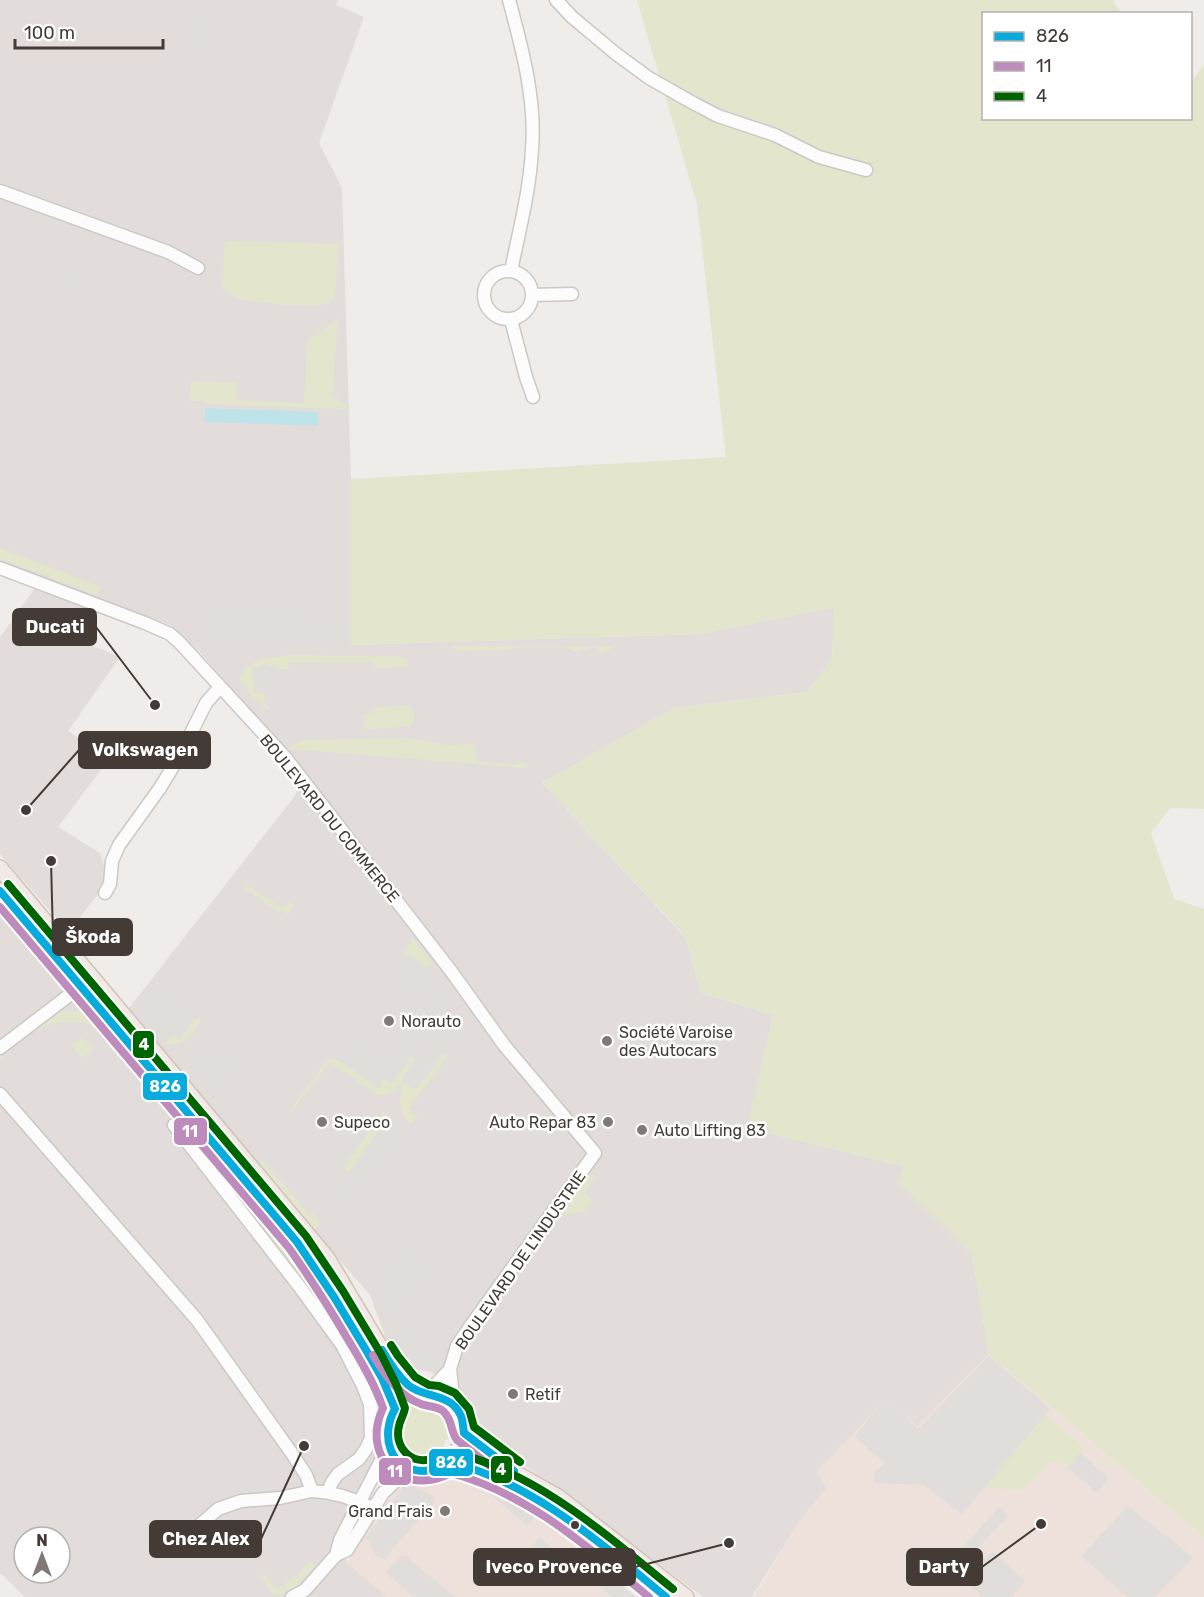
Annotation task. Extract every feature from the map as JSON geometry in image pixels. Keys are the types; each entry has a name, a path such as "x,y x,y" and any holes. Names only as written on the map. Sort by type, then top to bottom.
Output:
{"main road":[{"path":"0,868 327,1258 389,1362 401,1378 426,1395"},
{"path":"0,891 297,1242 324,1280 376,1366 395,1409"},
{"path":"426,1395 436,1396 454,1406 460,1414 464,1433 457,1453 450,1462 440,1468 423,1471 409,1468 392,1455 388,1447 387,1429 395,1409 403,1401 412,1396 426,1395"},
{"path":"464,1433 519,1475 558,1497 686,1597"},
{"path":"450,1462 496,1477 537,1498 600,1544 666,1597"}],"street":[{"path":"509,0 524,62 531,108 532,148 528,190 511,271"},
{"path":"556,0 615,53 649,78 693,103 718,116 775,135 819,157 866,170"},
{"path":"0,191 168,252 198,268"},
{"path":"503,271 511,271 525,278 530,284 532,295 530,307 525,313 511,320 503,320 489,311 484,304 483,296 484,287 489,280 495,274 503,271"},
{"path":"532,295 572,294"},
{"path":"511,320 533,397"},
{"name":"BOULEVARD DU COMMERCE","path":"0,568 145,623 170,634 180,643 285,757 451,971 504,1045 595,1153"},
{"path":"105,893 110,884 112,861 119,844 160,788 206,703 220,687"},
{"path":"0,1048 80,987"},
{"path":"0,1094 197,1320 293,1455 306,1475 312,1491"},
{"path":"174,1125 342,1345 363,1386 370,1404 371,1438 359,1459 338,1474 328,1492"},
{"name":"BOULEVARD DE L'INDUSTRIE","path":"454,1406 450,1369 457,1346 595,1153"},
{"name":"BOULEVARD DE L'INDUSTRIE","path":"426,1395 450,1369"},
{"path":"336,1556 340,1540 388,1447"},
{"path":"292,1597 305,1590 336,1556 347,1550 383,1493 409,1468"},
{"path":"184,1539 218,1509 241,1500 280,1498 312,1491 328,1492 372,1508"}],"shaded area":[{"path":"0,0 338,0 336,5 364,17 319,143 342,188 351,479 351,645 700,634 834,607 832,659 806,692 674,708 542,783 686,938 701,993 773,1015 748,1128 906,1167 898,1182 972,1254 989,1354 917,1426 887,1399 816,1471 827,1488 800,1520 752,1597 703,1597 478,1431 466,1403 439,1376 428,1371 407,1369 386,1338 370,1295 129,1008 294,797 305,772 198,650 170,625 0,561"},
{"path":"188,6 215,14 199,55 173,45"},
{"path":"68,266 81,267 73,313 58,311 62,304"},
{"path":"35,588 98,612 86,643 120,657 68,731 109,759 58,827 100,853 105,869 101,890 78,920 67,930 0,854 0,637"},
{"path":"198,607 348,615 348,643 198,647"},
{"path":"276,666 277,690 254,693 253,667"},
{"path":"0,903 69,984 105,1036 209,1165 362,1372 379,1423 377,1457 361,1492 337,1529 347,1563 387,1597 25,1597 12,1585 72,1585 72,1525 12,1525 12,1585 0,1573"},
{"path":"404,952 441,979 449,1008 392,1083 384,1079 379,1088 339,1060 355,1038 389,1062 428,1004 387,976"},
{"path":"159,976 193,1003 191,1005 196,1018 179,1039 173,1034 166,1038 140,1010 145,1005 140,999"},
{"path":"445,1025 459,1034 416,1089 402,1081 415,1059 439,1028 442,1029"},
{"path":"213,1045 243,1065 220,1098 205,1088 190,1069 189,1058 193,1051 202,1055"},
{"path":"374,1113 379,1117 327,1190 320,1186"},
{"path":"406,1121 412,1124 348,1211 344,1209 333,1193 385,1122 393,1127"},
{"path":"267,1156 315,1210 310,1215 262,1160"},
{"path":"407,1242 429,1256 435,1263 433,1271 405,1312 442,1357 435,1372 426,1369 412,1370 403,1366 384,1336 395,1319 373,1290"},
{"path":"989,1354 1204,1538 1204,1597 754,1597 800,1520 827,1488 815,1472 887,1398 917,1426"},
{"path":"989,1356 1050,1409 962,1514 924,1485 874,1483 874,1474 884,1463 854,1436 887,1399 918,1429"},
{"path":"1080,1453 1109,1478 1097,1493 1068,1468"},
{"path":"456,1473 476,1477 515,1497 636,1597 387,1597 347,1563 364,1532 396,1489 405,1482 415,1479 426,1480"},
{"path":"491,1484 518,1498 538,1514 528,1526 486,1491"},
{"path":"414,1485 433,1497 434,1503 384,1559 376,1555 366,1537 403,1487"},
{"path":"1000,1506 1008,1516 964,1563 959,1563 953,1558"},
{"path":"1128,1506 1193,1557 1155,1597 1128,1597 1081,1556"},
{"path":"540,1537 578,1571 562,1586 525,1555"},
{"path":"993,1551 1025,1581 1011,1597 980,1597 981,1595 966,1582 962,1587 955,1581 975,1558 987,1558"},
{"path":"404,1554 455,1597 414,1597 385,1572"},
{"path":"598,1566 636,1597 612,1597 588,1577"}],"green space":[{"path":"637,0 1114,0 1121,12 982,12 982,120 1192,120 1192,80 1204,65 1204,809 1170,808 1151,833 1174,899 1204,909 1204,1538 989,1354 972,1254 897,1182 905,1167 747,1128 773,1015 701,993 686,937 542,783 674,708 806,692 832,659 834,607 700,634 351,645 351,479 726,457 697,204"},
{"path":"225,241 339,244 335,298 325,304 301,306 236,298 222,288"},
{"path":"338,318 333,395 347,404 346,409 206,404 206,401 190,401 191,381 237,383 236,400 304,403 307,342"},
{"path":"0,548 101,587 97,595 0,559"},
{"path":"449,646 616,646 600,654 594,647 575,652 564,647 460,651"},
{"path":"399,656 407,659 409,665 373,668 372,662 289,663 288,669 277,669 276,666 269,664 253,668 255,693 263,693 264,701 270,709 266,709 253,697 239,680 246,668 264,659 275,657"},
{"path":"405,705 414,713 412,725 364,729 363,715 373,712 373,708"},
{"path":"406,738 447,745 475,744 476,761 514,765 525,762 527,768 288,749 301,740"},
{"path":"245,884 284,908 290,901 294,904 288,915 280,910 278,912 243,887"},
{"path":"413,938 433,964 428,969 404,952"},
{"path":"65,1010 90,1013 103,1021 300,1257 369,1370 381,1397 381,1408 376,1422 364,1375 330,1316 224,1178 110,1036 87,1023 49,1025 32,1033 0,1059 0,1055 43,1019"},
{"path":"196,1018 200,1020 187,1040 177,1044 164,1043 174,1034 179,1038"},
{"path":"83,1037 94,1050 82,1058 71,1045"},
{"path":"444,1054 448,1056 408,1109 417,1116 412,1124 406,1120 401,1110 401,1082 394,1091 377,1095 330,1062 289,1112 328,1059 339,1060 379,1088 384,1079 392,1083 411,1057 415,1059 402,1081 416,1089"},
{"path":"383,1112 390,1116 349,1171 343,1168"},
{"path":"262,1160 309,1214 315,1210 319,1224 316,1228 313,1229 261,1167"},
{"path":"589,1172 595,1177 585,1193 593,1200 587,1211 557,1214"},
{"path":"420,1402 434,1405 445,1413 451,1424 452,1439 446,1440 443,1447 446,1450 433,1460 420,1462 408,1457 399,1447 394,1435 395,1422 403,1410"},
{"path":"1045,1414 1084,1448 1070,1466 1057,1461 1049,1463 1024,1490 984,1488"},
{"path":"308,1563 315,1566 296,1585 279,1595 273,1595 261,1577 264,1574 278,1589 301,1572"}],"water":[{"path":"205,408 318,412 318,426 205,422"}],"transit line":[{"name":"4","path":"8,884 306,1236 343,1291 381,1354 396,1384 405,1408 398,1433 401,1447 405,1452 416,1459 423,1460 453,1452 514,1475 570,1508 673,1589"},
{"name":"826","path":"0,891 297,1242 334,1297 382,1378 395,1409 388,1430 388,1440 395,1458 403,1465 424,1471 450,1462 510,1485 538,1500 591,1536 666,1597"},
{"name":"11","path":"0,907 289,1248 312,1281 376,1390 383,1408 377,1426 377,1442 382,1457 390,1468 402,1476 417,1480 433,1479 451,1473 506,1494 557,1524 649,1597"},
{"name":"4","path":"391,1345 415,1377 429,1385 439,1386 455,1393 469,1409 474,1427 520,1462"},
{"name":"826","path":"382,1350 408,1385 450,1402 461,1416 464,1433 514,1471"},
{"name":"11","path":"373,1355 399,1390 413,1400 443,1411 457,1440 508,1480"}],"place":[{"name":"Ducati","path":"155,705"},
{"name":"Volkswagen","path":"26,810"},
{"name":"Škoda","path":"51,861"},
{"name":"Norauto","path":"389,1021"},
{"name":"Société Varoise des Autocars","path":"607,1041"},
{"name":"Supeco","path":"322,1122"},
{"name":"Auto Repar 83","path":"608,1122"},
{"name":"Auto Lifting 83","path":"642,1130"},
{"name":"Retif","path":"513,1394"},
{"name":"Chez Alex","path":"304,1446"},
{"name":"Grand Frais","path":"445,1511"},
{"name":"Darty","path":"1041,1524"},
{"name":"Iveco Provence","path":"729,1543"}]}
